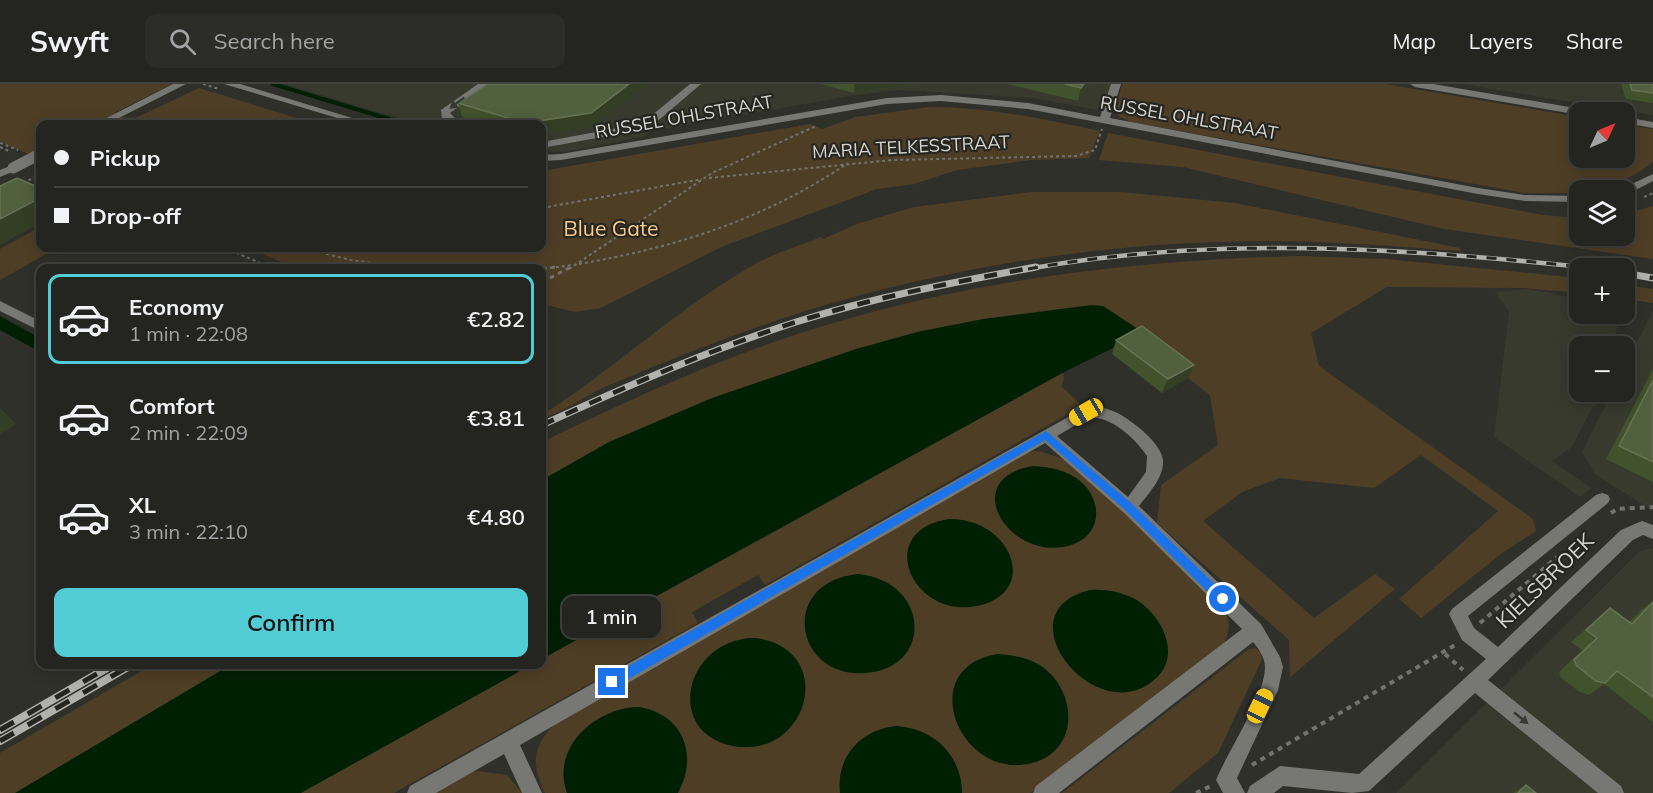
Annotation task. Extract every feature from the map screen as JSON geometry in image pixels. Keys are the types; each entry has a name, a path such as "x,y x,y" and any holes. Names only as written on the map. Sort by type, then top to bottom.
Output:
{"street":[{"path":"108,120 181,84"},
{"path":"229,84 353,120"},
{"path":"451,120 445,112 485,84"},
{"path":"546,144 638,128 649,123 696,84"},
{"path":"1104,124 1116,84"},
{"path":"1416,84 1569,110"},
{"name":"RUSSEL OHLSTRAAT","path":"546,158 887,101 941,98 986,100 1104,124 1478,191 1525,198 1569,199"},
{"path":"1635,122 1653,125"},
{"path":"0,174 36,156"},
{"path":"1635,186 1653,177"},
{"path":"0,305 36,325"},
{"path":"417,793 1086,412 1097,411 1110,415 1152,447 1157,457 1154,471 1128,507"},
{"path":"1046,435 1128,507 1255,630 1269,649 1274,670 1269,690 1230,787"},
{"path":"1499,658 1468,634 1458,614 1602,499"},
{"name":"KIELSBROEK","path":"1257,793 1280,776 1362,784 1475,681 1627,535 1642,528 1653,532"},
{"path":"1043,793 1255,630"},
{"path":"1475,681 1614,793"},
{"path":"508,741 532,793"}],"path":[{"name":"MARIA TELKESSTRAAT","path":"546,207 704,178 850,162 926,157 1076,156 1095,150 1104,124"},
{"name":"MARIA TELKESSTRAAT","path":"546,280 624,235 704,178 766,147 818,125"},
{"path":"546,269 663,248 723,230 789,200 850,162"},
{"path":"20,185 36,177"},
{"path":"234,252 263,264"},
{"path":"319,252 380,264"},
{"path":"1603,518 1617,509 1653,507"},
{"path":"1197,793 1230,787 1445,653 1566,549"},
{"path":"1445,653 1475,681"}],"shaded area":[{"path":"285,84 1114,84 1098,110 1033,98 900,90 850,96 651,131 643,137 563,152 546,151 546,120 404,120"},
{"path":"1465,84 1653,84 1653,115 1635,112 1635,102 1559,100"},
{"path":"1529,289 1569,297 1569,324 1618,324 1615,336 1569,336 1569,402 1595,402 1572,447 1552,461 1591,488 1580,497 1494,437 1509,312 1495,292"},
{"path":"1092,305 1103,306 1144,333 1068,370 546,657 546,478 609,442 712,398 856,349 917,332 983,319"},
{"path":"1653,310 1653,511 1595,474 1582,452 1607,402 1635,402 1635,347"},
{"path":"0,316 36,336 36,350 0,330"},
{"path":"1033,466 1064,472 1075,477 1087,488 1095,506 1096,515 1090,532 1083,539 1074,544 1051,548 1031,543 1013,533 1001,518 995,502 998,487 1010,474"},
{"path":"949,519 970,522 988,530 1001,542 1010,556 1013,570 1009,585 999,597 981,605 957,607 937,601 921,589 911,573 907,556 912,540 925,527"},
{"path":"1653,548 1653,793 1396,793 1640,551"},
{"path":"858,574 882,580 899,592 910,607 914,624 912,641 904,656 888,668 866,673 842,671 823,661 811,646 805,629 806,610 815,594 832,581"},
{"path":"1090,590 1102,590 1130,597 1153,614 1165,636 1168,647 1163,669 1155,679 1132,691 1108,691 1085,680 1067,663 1055,642 1054,621 1064,602"},
{"path":"756,638 782,647 798,662 805,681 804,702 795,721 780,737 759,746 733,746 711,737 697,723 691,705 692,686 699,668 713,652 732,642"},
{"path":"998,654 1018,657 1038,664 1051,674 1061,687 1066,702 1068,717 1066,732 1060,745 1048,756 1032,763 1006,764 984,756 967,740 956,720 952,699 957,679 972,663"},
{"path":"224,669 524,669 301,793 15,793"},
{"path":"639,707 667,718 683,738 687,765 678,793 567,793 563,776 565,760 571,746 581,733 593,722 608,714"},
{"path":"896,726 922,732 943,746 957,767 962,793 840,793 842,768 853,748 861,739 872,733"}],"green space":[{"path":"0,84 172,84 114,113 131,120 36,120 36,157 0,142"},
{"path":"1122,84 1385,84 1569,115 1569,168 1635,168 1635,126 1653,129 1653,162 1623,180 1569,180 1569,193 1525,193 1131,122 1118,116 1115,110"},
{"path":"199,88 303,120 131,120"},
{"name":"Blue Gate","path":"929,107 951,108 994,111 1100,131 1089,158 1031,160 957,170 914,184 877,189 721,247 601,308 575,312 546,305 546,264 287,264 257,252 546,252 546,170 810,124 822,129 856,117"},
{"path":"1108,133 1543,215 1569,217 1569,246 1635,246 1635,211 1653,206 1653,259 1444,229 1183,167 1099,160"},
{"path":"1032,192 1121,192 1235,203 1460,248 1460,251 1310,242 1203,242 1088,252 973,269 860,295 780,319 654,366 598,390 546,416 546,412 701,298 757,263 857,224 914,207"},
{"path":"36,229 36,252 50,252 0,280 0,249"},
{"path":"1300,256 1385,259 1569,277 1569,292 1525,288 1387,287 1311,333 1319,366 1533,519 1536,531 1502,553 1421,618 1399,599 1498,511 1421,455 1374,488 1280,478 1242,492 1203,521 1314,618 1375,574 1395,589 1290,677 1289,640 1157,523 1161,485 1218,445 1210,395 1138,340 546,496 546,440 684,377 756,348 888,308 1004,283 1122,267"},
{"path":"1635,287 1653,289 1653,303 1635,300"},
{"path":"1049,367 1063,373 1064,380 1061,386 1082,406 765,585 758,575 692,612 698,623 394,793 230,793 519,669 546,669 546,657 841,495 560,648"},
{"path":"1039,451 1067,460 1220,601 1229,624 1222,647 1030,793 545,793 537,770 537,752 544,736 560,718 1026,452"},
{"path":"1255,648 1261,652 1262,659 1218,753 1169,793 1062,793 1249,649"},
{"path":"145,669 249,669 45,793 0,793 0,753"},
{"path":"476,771 507,775 522,793 431,793 461,776"}],"building":[{"path":"488,84 629,84 591,113 545,120 515,120 458,103"},
{"path":"1065,84 1084,84 1081,88"},
{"path":"1630,84 1653,84 1653,93 1632,90"},
{"path":"17,178 36,186 36,200 0,219 0,186"},
{"path":"1142,326 1194,365 1168,379 1116,340"},
{"path":"1653,380 1653,462 1619,446"},
{"path":"1653,602 1653,697 1617,671 1605,683 1596,681 1577,666 1574,660 1597,638 1586,630 1610,608 1632,624"},
{"path":"1526,785 1536,793 1518,793"}],"waterway":[{"path":"273,84 389,119"}],"railway":[{"path":"1028,269 1098,258 1239,248 1380,251 1569,266"},
{"path":"546,423 667,370 796,322 945,284 1036,267"},
{"path":"1635,275 1653,278"},
{"path":"0,730 105,669"},
{"path":"0,741 124,669"}],"route":[{"path":"612,682 1046,435 1128,507 1223,599"}]}
